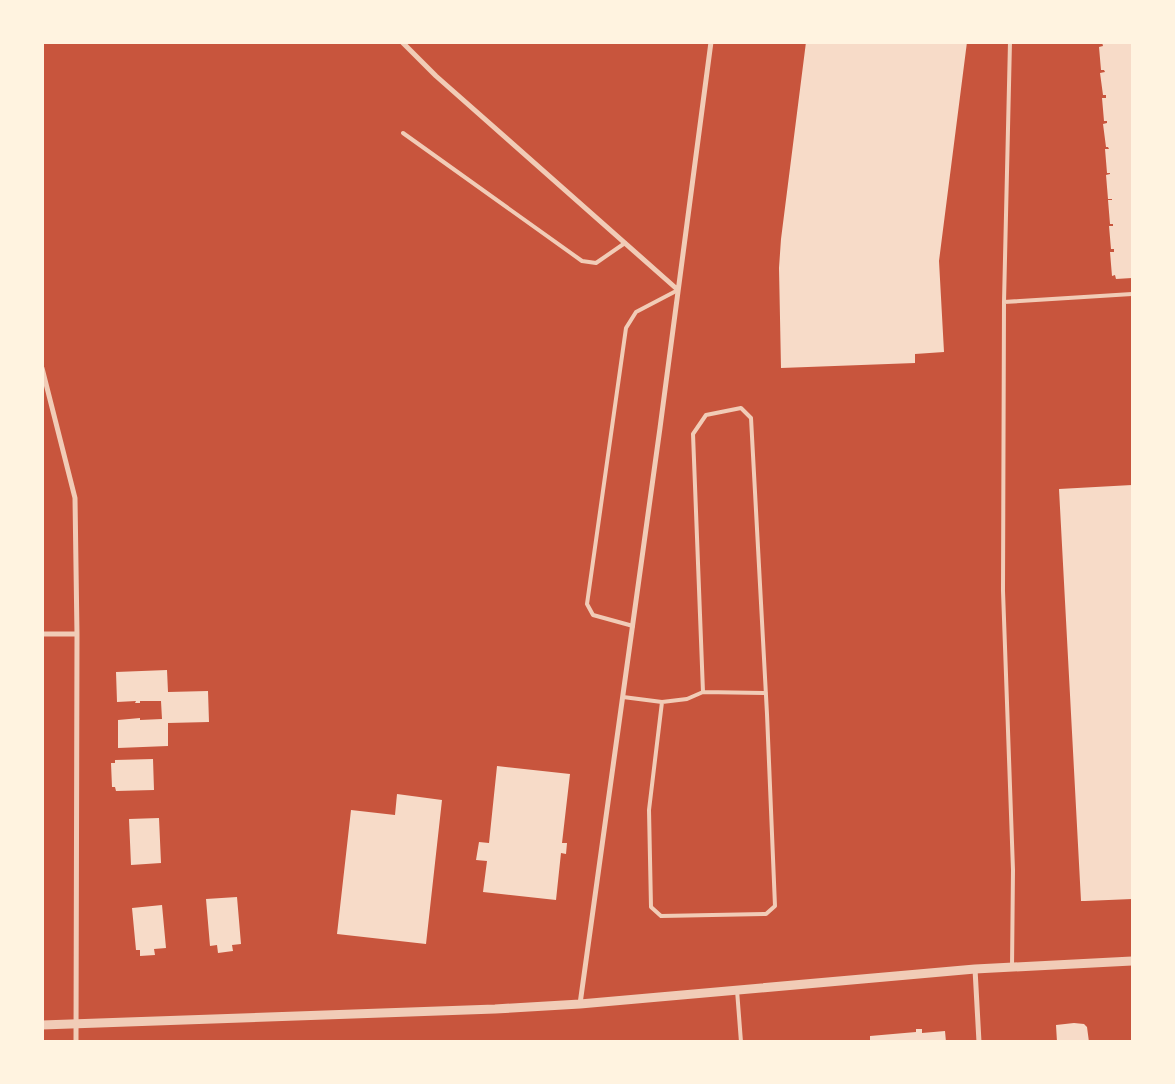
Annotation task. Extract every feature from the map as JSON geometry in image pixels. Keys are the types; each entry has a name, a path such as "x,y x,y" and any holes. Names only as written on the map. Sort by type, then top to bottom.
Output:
{"street":[{"path":"402,42 436,76 678,290"},
{"path":"580,1004 712,42"},
{"path":"42,368 75,498 77,634 76,1042"},
{"path":"42,634 77,634"},
{"path":"42,1026 495,1009 580,1004 975,969 1132,960"},
{"path":"975,969 980,1042"}],"lane":[{"path":"1010,42 1004,302 1003,591 1013,870 1012,967"},
{"path":"403,133 582,261 596,264 625,243"},
{"path":"633,626 593,615 587,604 626,328 636,312 678,290"},
{"path":"1004,302 1132,294"},
{"path":"662,702 649,810 651,907 661,916 766,914 775,906 766,693 751,418 741,408 706,415 693,434 703,692"},
{"path":"623,697 662,702 687,700 703,692 766,693"},
{"path":"737,990 741,1042"}],"building":[{"path":"806,42 967,42 939,261 944,352 915,354 915,363 781,368 779,268 781,239"},
{"path":"1102,42 1132,42 1132,278 1116,279 1115,275 1112,276 1110,252 1114,252 1114,249 1111,249 1109,226 1113,226 1113,224 1110,224 1108,200 1112,199 1108,199 1106,175 1110,173 1107,173 1105,149 1109,149 1106,147 1103,124 1107,123 1107,121 1104,121 1102,98 1106,98 1106,95 1103,95 1100,73 1105,72 1101,70 1099,47 1103,46"},
{"path":"1132,485 1132,899 1081,901 1059,489"},
{"path":"167,670 168,692 208,691 209,722 168,723 168,746 118,748 118,720 162,719 161,701 140,701 140,703 135,703 136,701 117,702 116,672"},
{"path":"153,759 154,790 116,791 115,787 112,787 111,763 115,763 115,760"},
{"path":"497,766 570,774 562,843 567,843 566,854 561,853 556,900 483,892 487,861 476,860 479,842 489,843"},
{"path":"397,794 442,800 426,944 337,934 351,810 395,815"},
{"path":"159,818 161,863 131,865 129,819"},
{"path":"237,897 241,944 232,945 233,951 218,953 217,945 210,946 206,899"},
{"path":"162,905 166,948 154,949 155,955 140,956 140,950 136,950 132,908"},
{"path":"1084,1024 1087,1027 1089,1042 1057,1042 1056,1025"},
{"path":"916,1029 922,1029 922,1033 945,1031 946,1042 870,1042 870,1036 916,1032"}]}
